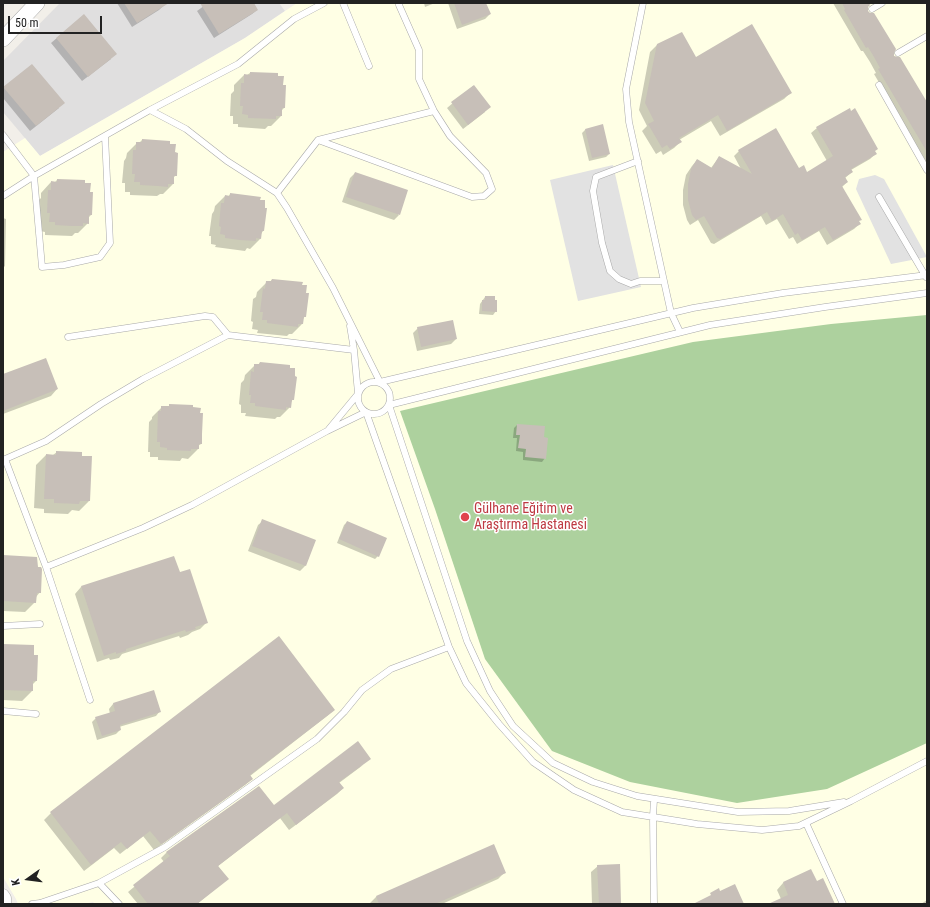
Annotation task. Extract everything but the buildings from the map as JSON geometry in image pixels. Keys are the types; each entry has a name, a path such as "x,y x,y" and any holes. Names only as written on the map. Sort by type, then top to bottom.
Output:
{"street":[{"path":"3,39 37,3"},
{"path":"3,895 5,898 5,904"}],"lane":[{"path":"3,196 34,176 150,110 238,64 294,19 324,3"},
{"path":"342,3 369,66"},
{"path":"643,3 626,89 629,122 671,313 680,332"},
{"path":"872,9 882,3"},
{"path":"318,140 472,198 484,196 492,189 486,173 450,136 434,111 419,78 419,50 399,5"},
{"path":"898,53 927,36"},
{"path":"879,85 927,170"},
{"path":"150,110 186,129 227,161 277,193 287,208 333,288 380,382 388,389 390,395 389,405 468,641 490,691 513,726 553,763 593,782 637,796 738,812 789,811 851,801"},
{"path":"277,193 318,140 434,111"},
{"path":"3,135 34,176 42,267 64,266 100,257 110,243 105,136"},
{"path":"638,161 596,177 593,191 602,244 610,271 619,279 630,284 640,281 664,281"},
{"path":"327,431 364,385 369,382 380,382 671,313 783,293 926,276 879,197"},
{"path":"46,566 143,528 192,505 327,431 366,412 371,414 381,412 389,405 710,325 927,293"},
{"path":"68,336 205,316 213,317 228,335"},
{"path":"349,319 354,350 359,405 366,412 449,646 466,683 499,724 533,762 574,790 622,812 697,824 762,830 800,826 927,761"},
{"path":"90,700 46,566 4,459 46,441 101,404 143,379 228,335 354,350"},
{"path":"3,626 40,624"},
{"path":"32,904 40,903 99,883 165,847 317,739 344,712 362,690 391,669 449,646"},
{"path":"3,711 36,714"},
{"path":"654,799 654,904"},
{"path":"806,823 843,904"},
{"path":"99,883 119,904"}],"shaded area":[{"path":"60,3 279,3 285,11 245,38 40,156 3,112 3,61"},
{"name":"Gülhane Eğitim ve Araştırma Hastanesi","path":"297,3 927,3 927,904 95,904 93,902 83,904 18,904 3,877 3,152 25,138 40,156 245,38"},
{"path":"613,165 641,287 578,301 550,180"},
{"path":"875,175 884,179 927,257 891,264 856,189 859,179"}],"green space":[{"path":"927,315 927,743 827,789 737,803 630,782 552,751 485,659 435,509 400,411 693,342 831,324"}],"place":[{"name":"Gülhane Eğitim ve Araştırma Hastanesi","path":"465,517"}]}
